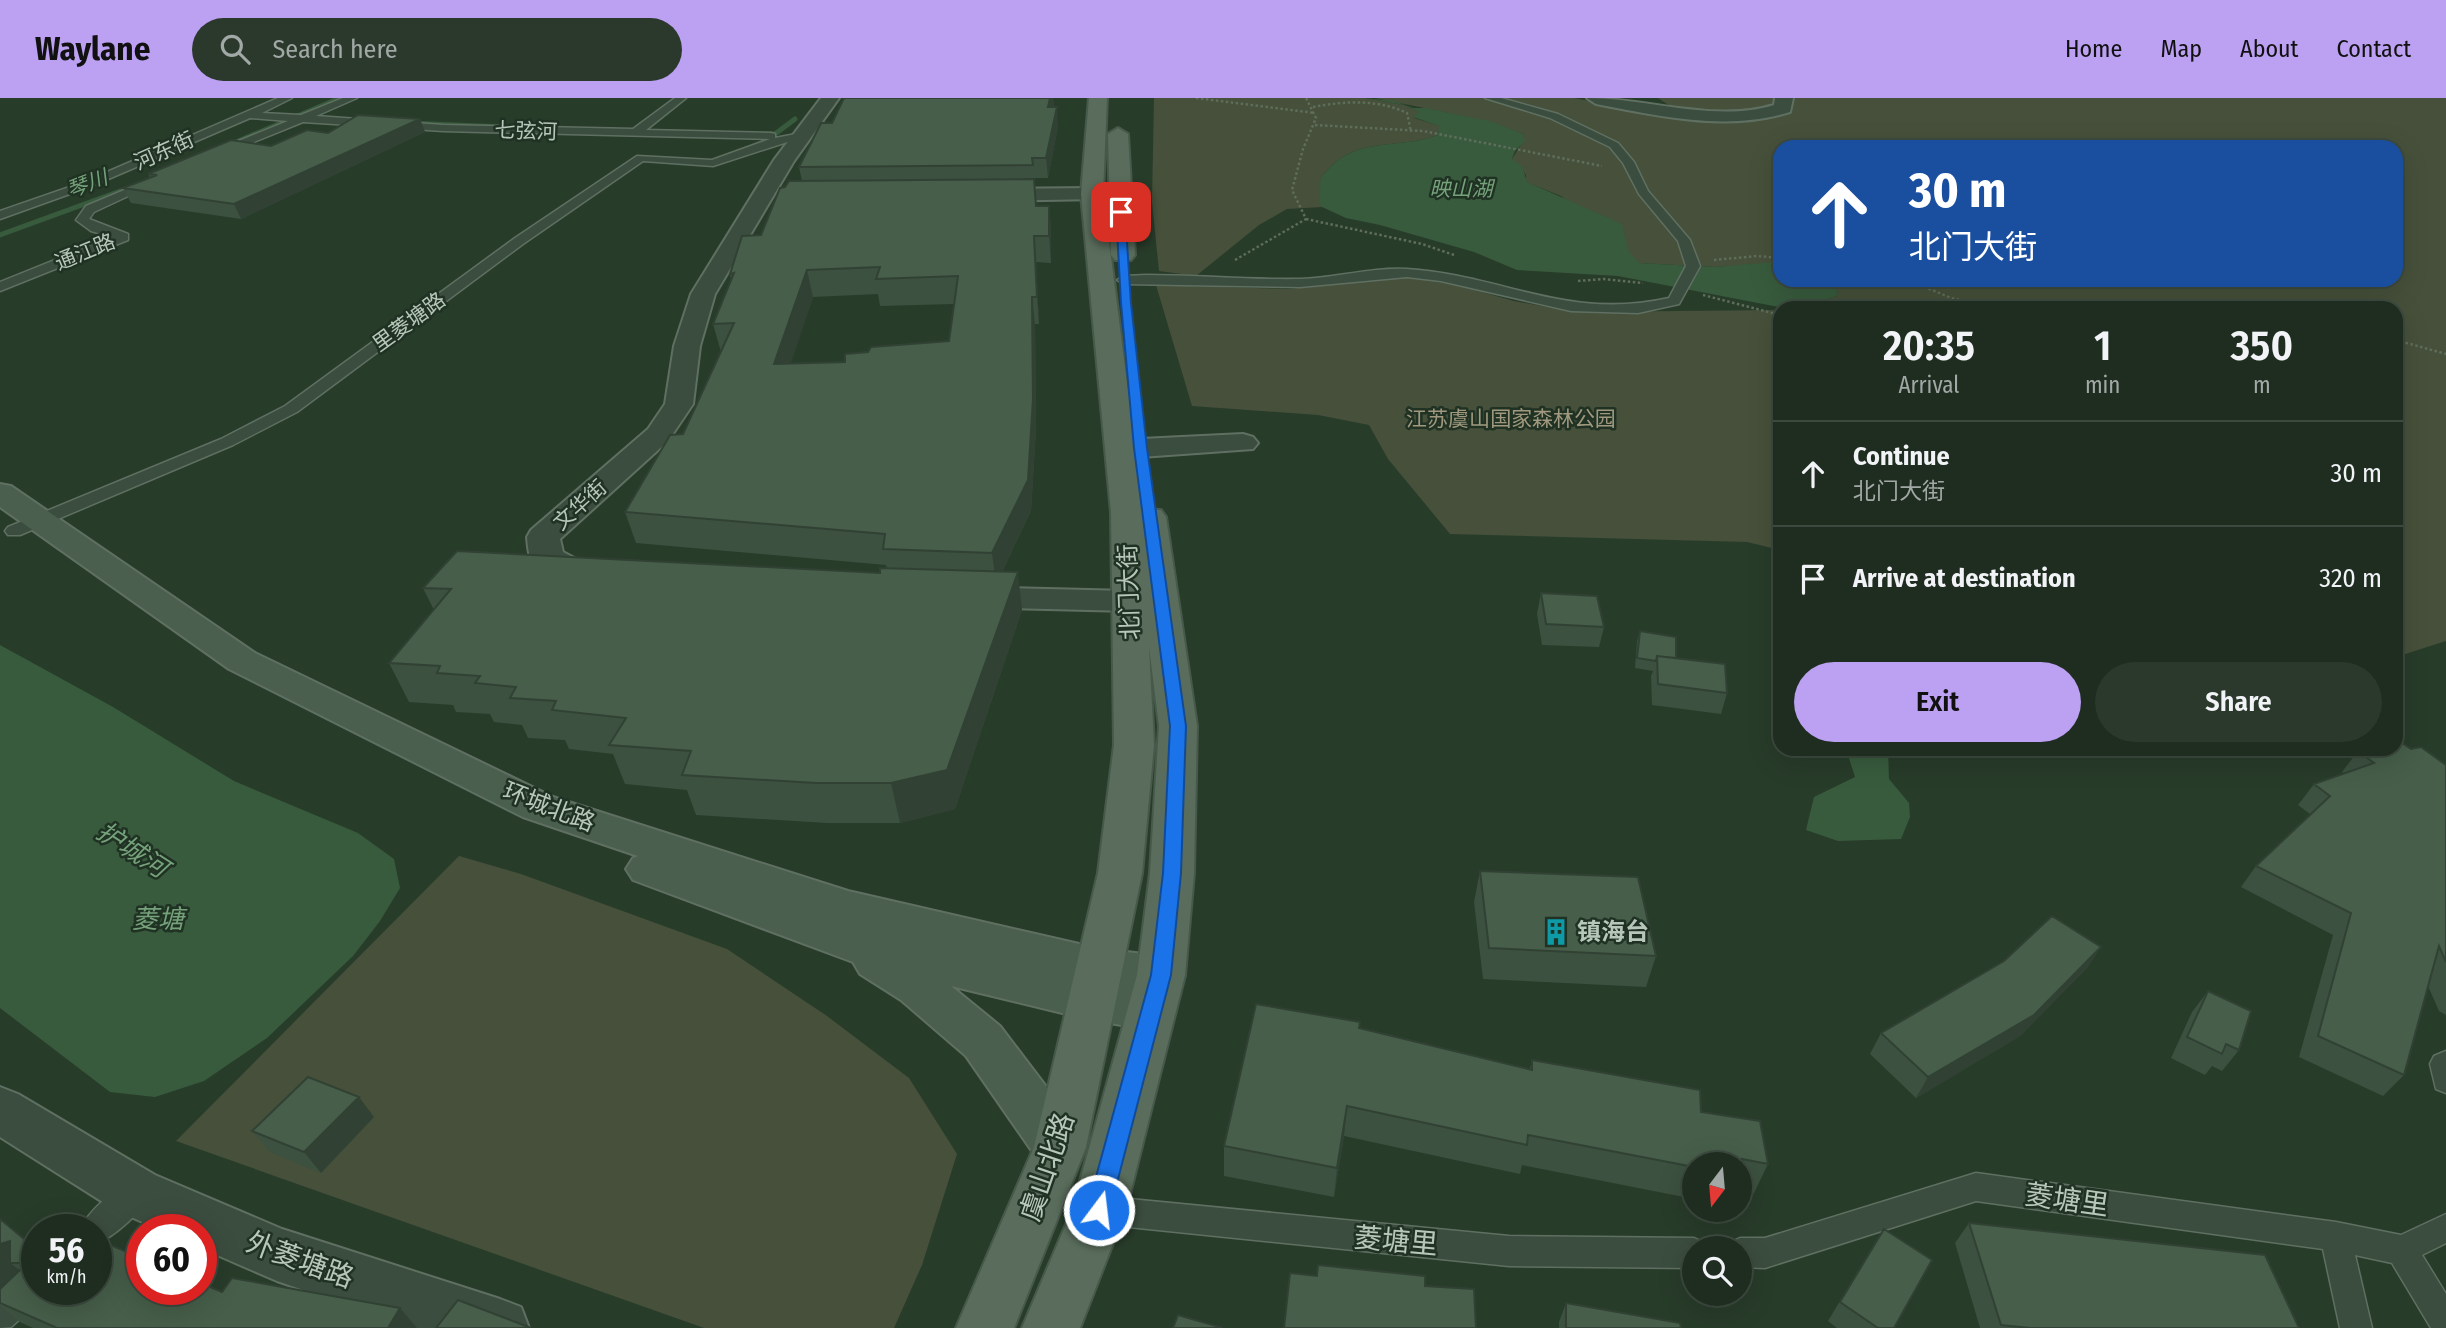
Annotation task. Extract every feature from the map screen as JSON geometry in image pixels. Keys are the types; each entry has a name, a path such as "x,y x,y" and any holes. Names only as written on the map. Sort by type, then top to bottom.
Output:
{"main road":[{"name":"北门大街","path":"1096,984 1120,873 1134,745 1127,512 1092,194 1098,98"},
{"name":"北门大街","path":"1118,98 1124,280 1141,448 1178,726 1172,873 1157,992"},
{"name":"环城北路","path":"0,493 18,523 213,673 519,821 844,942 1157,992"},
{"name":"环城北路","path":"18,523 242,661 538,807 848,908 1096,984"},
{"path":"844,942 918,986 983,1041 1060,1147"},
{"name":"虞山北路","path":"985,1328 1060,1147 1096,984"},
{"path":"1051,1328 1099,1210 1157,992"}],"street":[{"name":"文华街","path":"619,576 567,568 547,557 543,537 658,435 679,404 687,346 703,294 775,197 801,136 830,98"},
{"path":"1596,98 1666,110 1739,116 1775,112 1783,108 1784,98"},
{"path":"968,195 1092,194"},
{"path":"1141,448 1243,443"},
{"path":"941,596 1130,601"},
{"name":"外菱塘路","path":"0,1110 136,1193 276,1254 500,1328"}],"lane":[{"name":"河东街","path":"0,215 47,200 287,98"},
{"path":"200,162 291,119 312,114 352,98"},
{"path":"638,131 681,98"},
{"path":"1124,280 1206,278 1301,283 1413,273 1433,275 1530,301 1610,310 1651,309 1674,301 1692,263 1684,240 1643,192 1614,145 1554,116 1490,98"},
{"name":"七弦河","path":"251,115 291,119 801,136"},
{"name":"里菱塘路","path":"18,523 227,442 291,409 508,249 641,158 713,163 767,143 801,136"},
{"name":"通江路","path":"0,287 124,236 95,228 82,220 90,209 163,177"},
{"path":"47,200 90,209"},
{"path":"2446,1063 2446,1081"},
{"name":"菱塘里","path":"1752,1253 1765,1253 1976,1187 2336,1236 2402,1250"},
{"path":"112,1215 136,1193"},
{"name":"菱塘里","path":"1099,1210 1509,1251 1682,1253"},
{"path":"2446,1228 2402,1250 2446,1324"},
{"path":"2336,1236 2356,1328"},
{"path":"0,1316 21,1297"}],"path":[{"path":"1196,98 1315,113"},
{"path":"1306,98 1313,107 1315,125 1306,138 1301,162 1292,181 1296,204 1306,219"},
{"path":"1313,107 1361,102 1401,109 1406,113 1411,132"},
{"path":"1315,125 1343,124 1432,134 1633,173"},
{"path":"1206,278 1306,219 1422,244 1457,257"},
{"path":"1692,263 1756,256 1773,257"},
{"path":"1571,282 1635,281 1741,303 1773,313"},
{"path":"1926,287 1961,301"},
{"path":"2403,342 2446,354"}],"green space":[{"path":"1154,98 1365,98 1404,105 1420,112 1414,118 1440,126 1438,135 1426,139 1363,148 1341,158 1321,177 1322,207 1287,209 1259,225 1196,276 1159,271 1152,202"},
{"path":"1375,98 1574,98 1694,122 1658,98 2446,98 2446,641 2403,655 2403,301 1821,301 1837,296 1836,287 2403,287 2403,140 1773,140 1773,263 1713,267 1639,263 1561,196 1526,182 1526,175 1512,159 1524,140 1523,134 1468,117"},
{"name":"江苏虞山国家森林公园","path":"1400,277 1439,280 1514,301 1576,312 1773,310 1773,548 1747,542 1450,534 1388,459 1369,425 1318,415 1192,406 1156,285 1290,289"},
{"path":"459,856 521,874 727,949 827,1016 909,1078 957,1154 922,1265 894,1328 704,1328 176,1141"}],"water":[{"name":"映山湖","path":"1365,98 1394,101 1413,108 1426,108 1493,122 1523,134 1525,141 1515,151 1512,159 1522,166 1527,182 1622,224 1628,250 1639,263 1713,267 1773,262 1773,287 1836,287 1837,296 1821,301 1773,301 1773,306 1618,276 1517,270 1474,252 1346,218 1322,207 1319,202 1321,177 1341,158 1363,148 1438,135 1439,126 1413,117 1419,112 1404,105"},
{"name":"菱塘","path":"0,645 113,707 234,781 358,833 394,859 400,888 380,921 353,956 267,1038 204,1081 155,1097 110,1092 0,1008"},
{"path":"1848,756 1888,756 1889,779 1909,803 1910,817 1901,839 1838,841 1806,830 1814,797 1855,777"}],"building":[{"path":"844,98 1050,98 1048,107 1057,107 1046,158 1032,158 1033,165 799,167 821,123 832,123"},
{"path":"358,115 420,119 234,204 123,188 157,175 148,174 231,140 271,146 307,130 328,133"},
{"path":"1034,179 1036,206 1049,206 1049,236 1034,236 1037,297 1032,297 1033,399 1028,480 992,553 883,549 885,534 625,512 670,435 683,434 734,323 713,324 734,273 730,274 742,236 761,235 780,188 785,187 789,181","holes":["880,267 876,279 958,276 949,341 871,347 868,352 845,354 845,362 774,364 807,270"]},
{"path":"457,551 880,573 880,568 1018,572 947,770 891,783 816,783 682,775 691,751 609,745 626,718 552,710 556,701 510,698 516,687 475,683 480,676 437,673 440,666 389,663 451,589 423,588"},
{"path":"1541,593 1597,596 1604,627 1546,624"},
{"path":"1640,631 1676,637 1676,658 1657,656 1656,661 1637,658"},
{"path":"1657,656 1725,664 1727,693 1658,684"},
{"path":"2403,744 2411,749 2421,747 2446,765 2446,962 2439,946 2404,1075 2318,1036 2351,913 2256,866 2330,796 2314,784 2374,763 2365,756 2403,756"},
{"path":"1480,871 1638,877 1656,956 1489,948"},
{"path":"2052,916 2101,947 2034,1015 1928,1077 1881,1033 2004,961"},
{"path":"2208,991 2251,1011 2239,1050 2226,1044 2222,1054 2187,1037"},
{"path":"1256,1004 1360,1022 1359,1028 1532,1070 1532,1060 1700,1090 1701,1112 1760,1121 1768,1164 1752,1161 1752,1152 1682,1152 1682,1165 1528,1135 1527,1145 1347,1106 1337,1168 1224,1146"},
{"path":"308,1077 359,1097 304,1152 252,1131"},
{"path":"0,1219 21,1236 21,1263 10,1263 10,1241 0,1244"},
{"path":"1969,1223 2265,1255 2299,1328 2030,1328 2001,1325"},
{"path":"1884,1229 1932,1260 1894,1328 1878,1328 1840,1302"},
{"path":"112,1246 126,1251 126,1305 217,1305 217,1290 222,1292 232,1278 400,1308 388,1328 57,1328 0,1303 0,1289 21,1269 21,1305 112,1305"},
{"path":"1318,1265 1425,1276 1425,1286 1474,1289 1476,1328 1284,1328 1290,1273 1317,1276"},
{"path":"458,1300 531,1328 436,1328"},
{"path":"1566,1303 1680,1323 1681,1328 1566,1328"},
{"path":"1178,1315 1223,1328 1173,1328"}],"waterway":[{"name":"琴川","path":"236,142 340,98"},
{"name":"七弦河","path":"761,134 775,134 795,119"},
{"name":"七弦河","path":"407,123 503,127"},
{"name":"琴川","path":"0,235 134,186"}],"place":[{"name":"镇海台","path":"1556,932"}],"route":[{"path":"1099,1210 1161,975 1172,873 1178,726 1130,350 1121,212"}],"water label":[{"name":"护城河","path":"132,850"}]}
